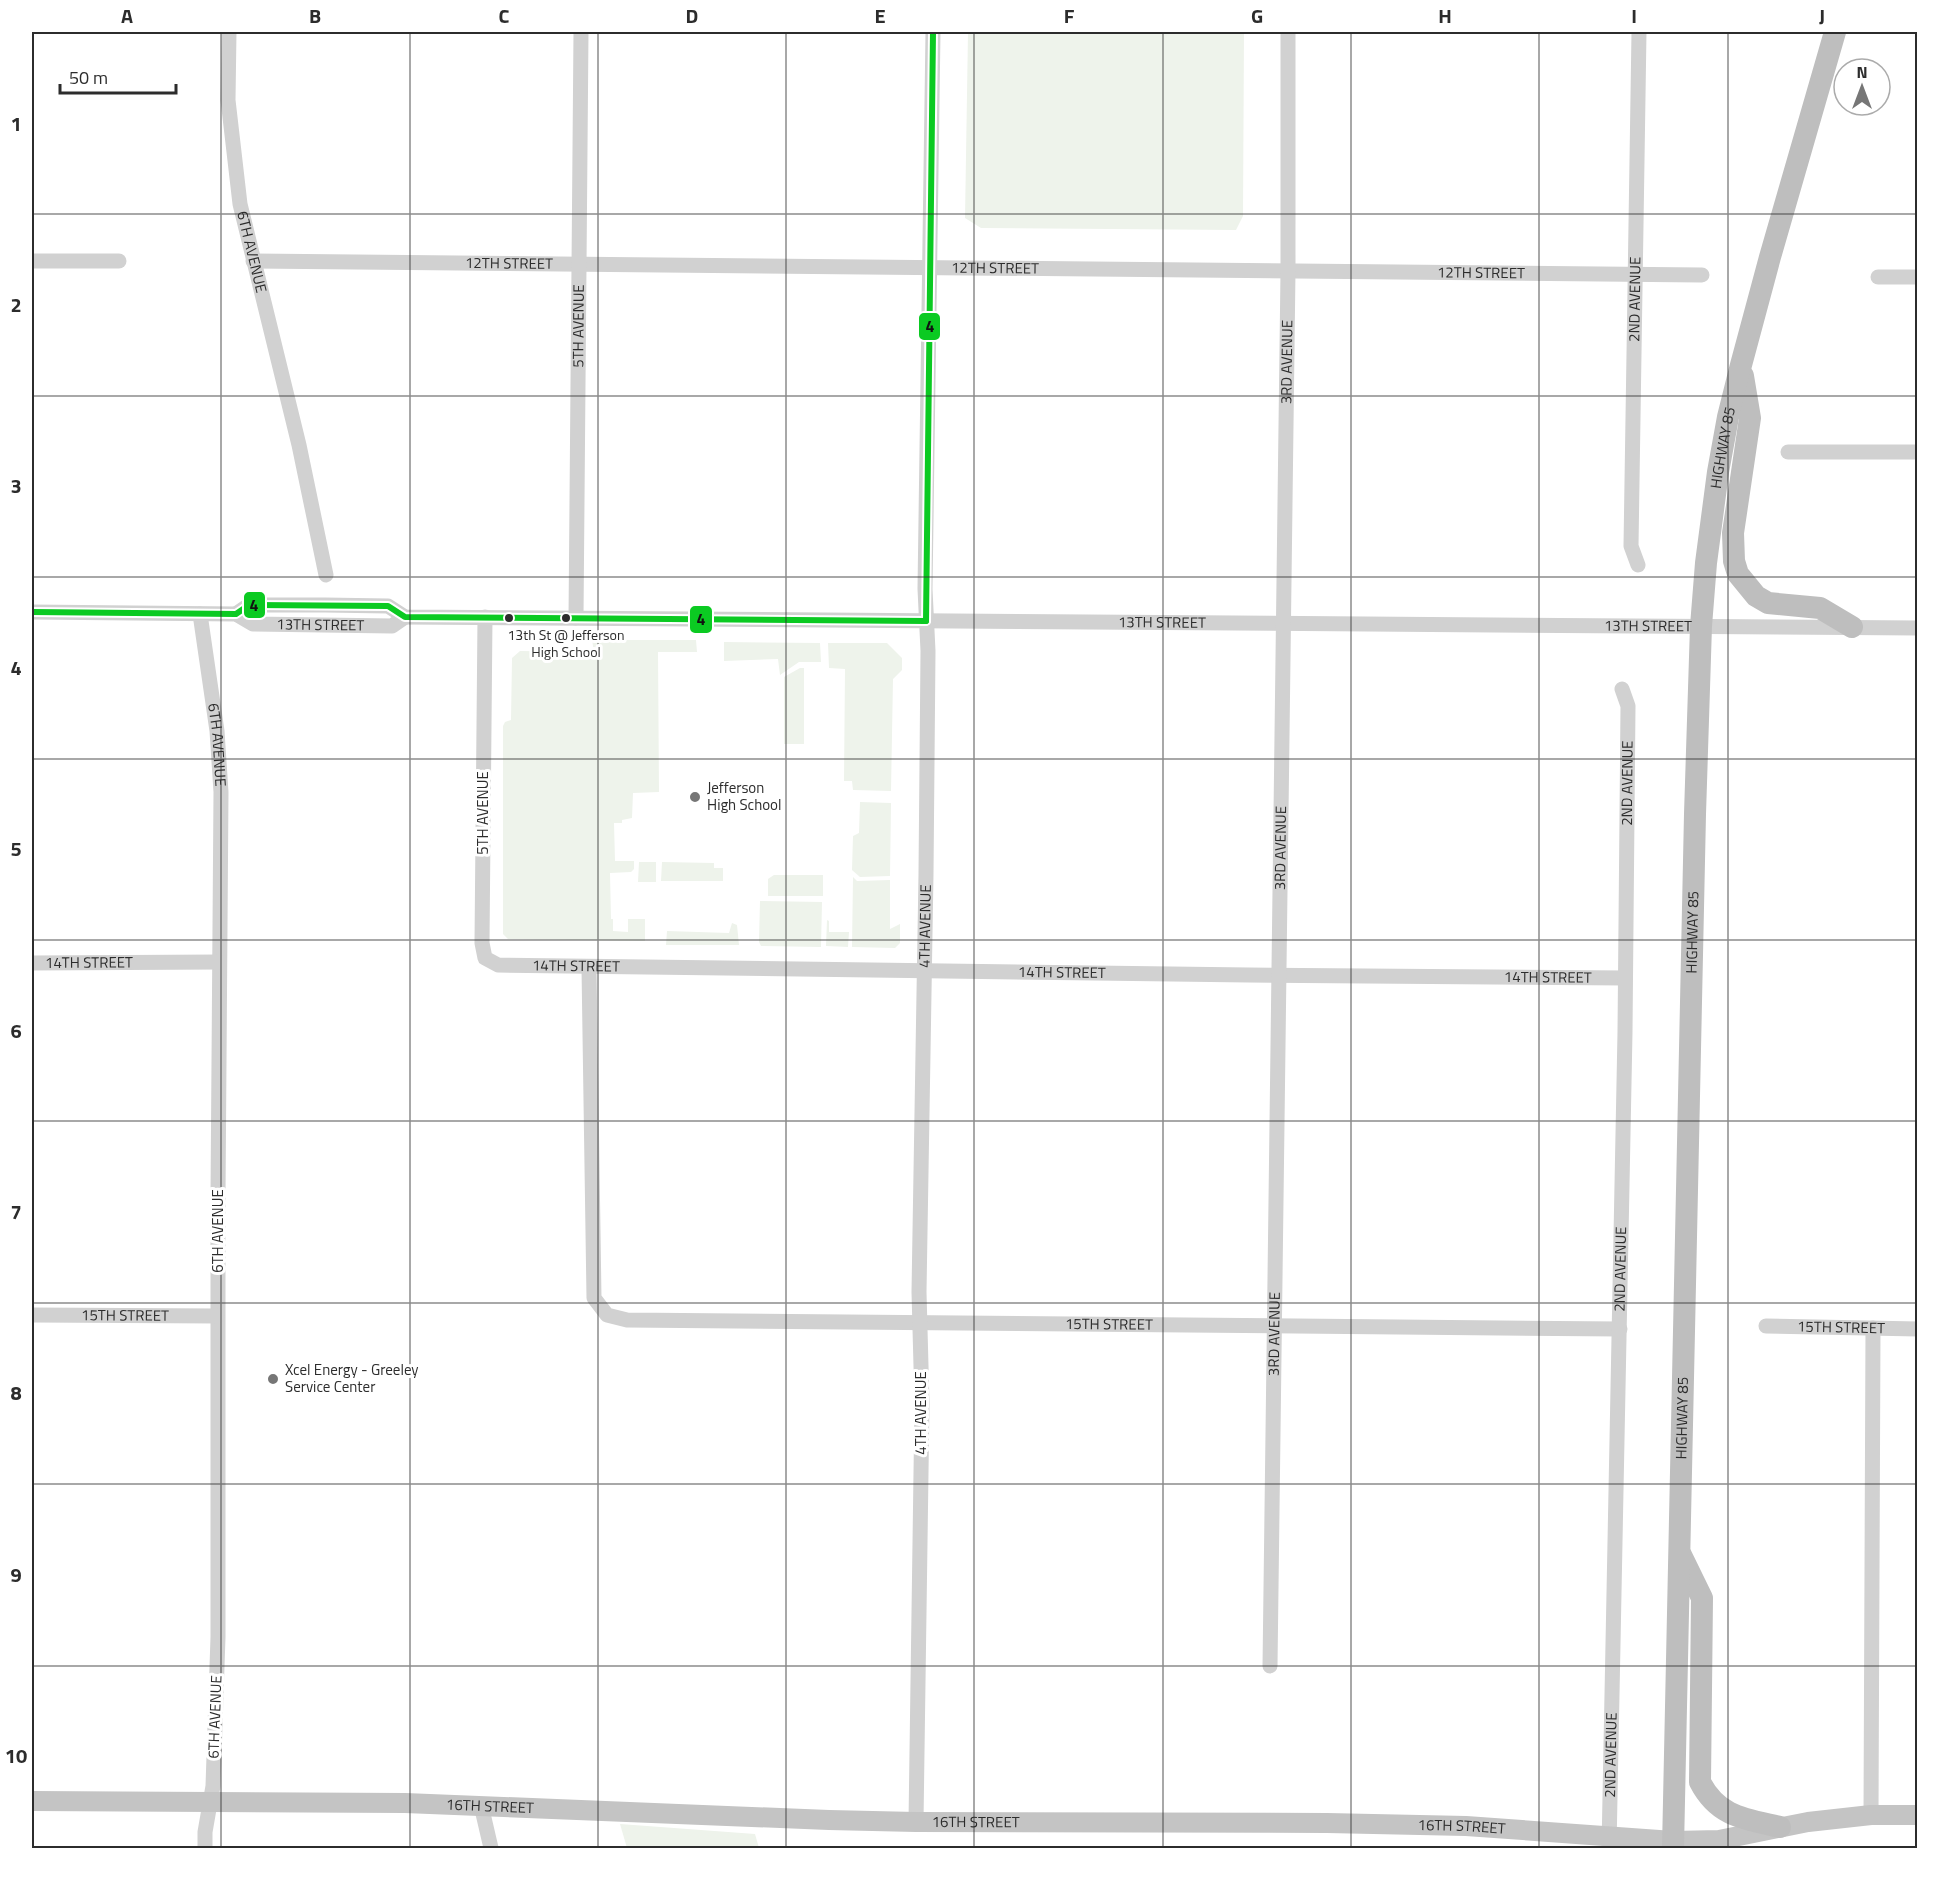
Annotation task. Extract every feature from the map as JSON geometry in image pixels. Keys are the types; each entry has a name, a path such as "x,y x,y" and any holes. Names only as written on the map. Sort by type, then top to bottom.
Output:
{"highway":[{"name":"HIGHWAY 85","path":"1673,1845 1701,626 1706,563 1728,417 1776,234 1835,32"},
{"path":"1741,365 1749,418 1733,533 1734,561 1738,574 1756,596 1767,603 1820,608 1852,627"},
{"path":"1680,1553 1702,1598 1700,1782 1709,1797 1721,1809 1739,1818 1780,1827"}],"main road":[{"name":"16TH STREET","path":"32,1801 481,1805 916,1822 1327,1823 1466,1826 1609,1843 1673,1845 1719,1840 1808,1822 1871,1815 1917,1815"}],"street":[{"name":"6TH AVENUE","path":"229,32 228,100 240,204 299,445 326,574"},
{"name":"5TH AVENUE","path":"576,618 581,32"},
{"name":"4TH AVENUE","path":"916,1822 922,1403 920,1322 933,32"},
{"name":"3RD AVENUE","path":"1270,1666 1288,271 1288,32"},
{"name":"2ND AVENUE","path":"1638,565 1632,546 1639,32"},
{"path":"32,261 119,261"},
{"name":"12TH STREET","path":"253,261 1702,275"},
{"path":"1878,277 1917,277"},
{"path":"1788,452 1917,452"},
{"name":"13TH STREET","path":"32,612 236,614 249,605 325,605 388,606 405,617 1917,628"},
{"name":"6TH AVENUE","path":"200,614 217,731 221,792 217,1316 218,1637 213,1785 205,1832 205,1848"},
{"name":"5TH AVENUE","path":"485,618 482,943 485,958 498,965"},
{"name":"2ND AVENUE","path":"1609,1843 1625,978 1628,706 1623,689"},
{"name":"14TH STREET","path":"32,963 219,962"},
{"name":"14TH STREET","path":"498,965 589,968 1625,978"},
{"name":"15TH STREET","path":"589,968 594,1298 607,1314 627,1320 1620,1329"},
{"name":"15TH STREET","path":"32,1316 217,1316"},
{"name":"15TH STREET","path":"1766,1326 1917,1329"},
{"path":"1871,1815 1873,1328"},
{"path":"481,1805 491,1848"}],"shaded area":[{"path":"968,32 1244,32 1243,216 1236,230 981,228 965,218"},
{"path":"592,640 696,640 697,652 658,652 659,792 633,793 632,818 622,820 622,823 614,823 615,861 634,861 634,869 631,872 610,873 613,931 628,932 628,919 645,919 645,941 508,939 503,934 503,726 505,722 511,720 512,658 520,651 594,652"},
{"path":"724,642 820,643 821,662 799,662 780,675 778,659 724,661"},
{"path":"828,643 887,643 902,658 902,670 893,679 891,791 853,790 852,781 844,781 845,669 829,668"},
{"path":"804,668 804,744 784,744 784,677"},
{"path":"860,802 891,803 890,876 860,877 852,870 853,836 859,833"},
{"path":"639,862 656,862 656,882 638,882"},
{"path":"662,862 714,863 714,868 723,868 723,881 661,881"},
{"path":"774,875 823,875 823,896 768,896 768,879"},
{"path":"853,877 857,881 890,880 890,929 900,924 900,943 895,948 852,947"},
{"path":"760,901 822,902 821,947 761,946 759,942"},
{"path":"827,920 829,921 829,932 849,932 848,947 826,946"},
{"path":"732,923 737,925 739,945 666,945 667,931 729,933"},
{"path":"620,1824 755,1834 759,1848 627,1848"}],"transit line":[{"name":"4","path":"926,621 933,32"},
{"name":"4","path":"32,612 236,614 249,605 388,606 405,617 926,621"}],"place":[{"name":"13th St @ Jefferson High School","path":"566,618"},
{"name":"Jefferson High School","path":"695,797"},
{"name":"Xcel Energy - Greeley Service Center","path":"273,1379"}]}
